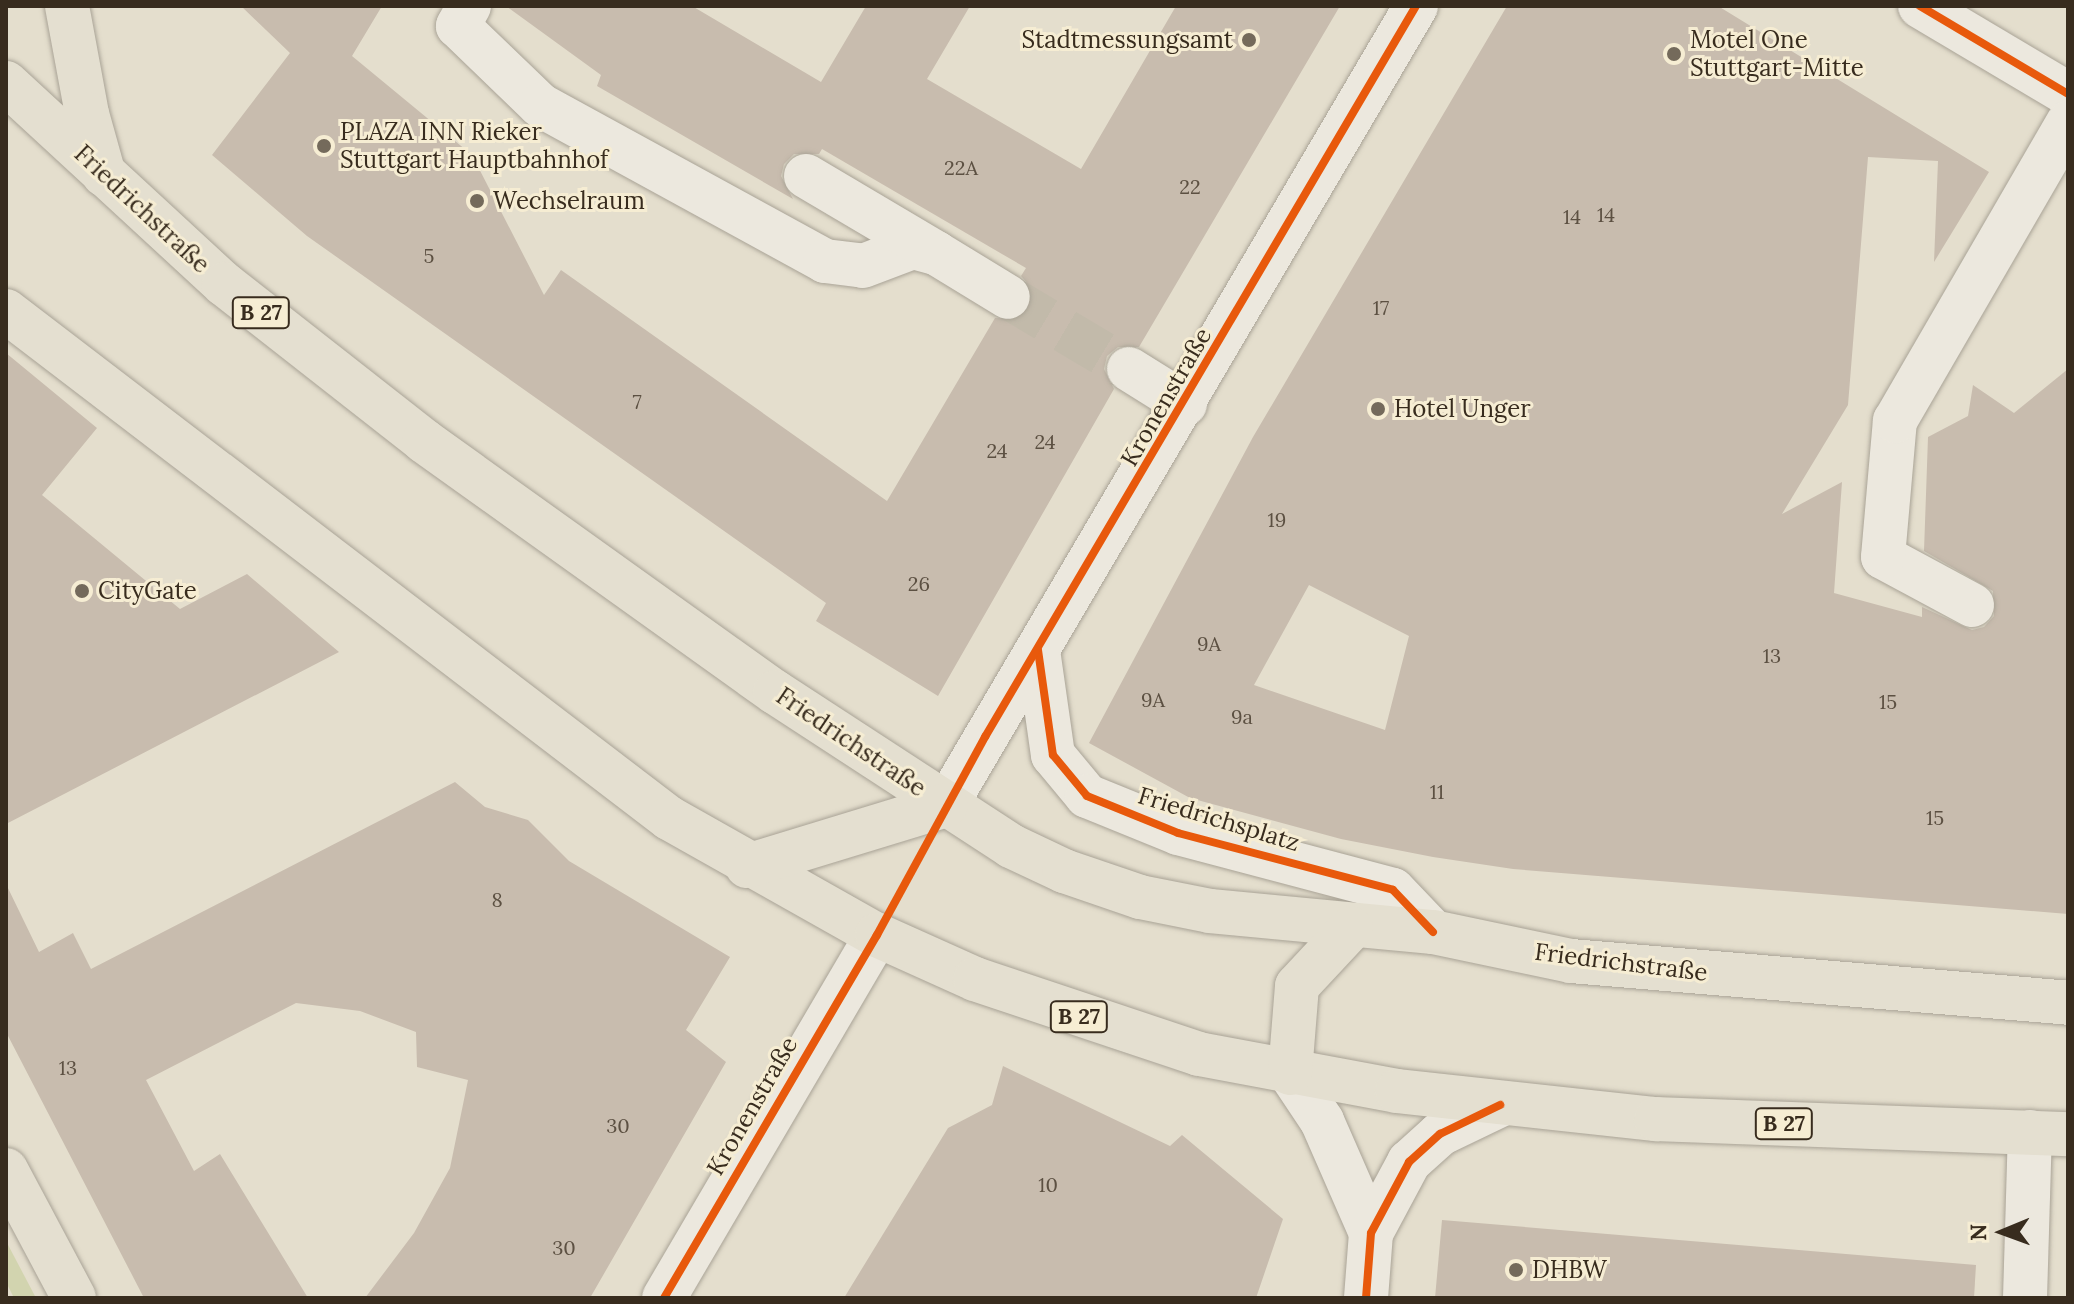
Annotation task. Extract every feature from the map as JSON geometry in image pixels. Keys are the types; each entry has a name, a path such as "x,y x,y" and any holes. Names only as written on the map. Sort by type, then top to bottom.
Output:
{"main road":[{"path":"67,6 87,114 105,177"},
{"name":"Friedrichstraße","path":"6,83 224,284 424,441 775,692 946,805 1038,859 1140,897 1210,911 1351,928 1433,932 1571,961 2068,1003"},
{"name":"B 27","path":"6,311 669,818 747,866 877,935 1064,1012 1199,1054 1290,1073 1500,1105 1656,1119 2049,1133"},
{"path":"747,866 946,805"},
{"path":"1290,1073 1297,986 1351,928"},
{"path":"6,1170 74,1298"}],"street":[{"path":"469,6 458,26 540,105 825,261 863,266 913,247 936,253"},
{"name":"Kronenstraße","path":"946,805 1185,404 1416,6"},
{"path":"1920,6 2068,94"},
{"path":"1972,605 1883,557 1895,421 2068,122"},
{"path":"806,176 1008,297"},
{"path":"1129,369 1185,404"},
{"name":"Friedrichsplatz","path":"1038,650 1053,755 1087,796 1178,833 1393,890 1433,932"},
{"name":"Kronenstraße","path":"664,1298 877,935"},
{"path":"1290,1073 1322,1121 1371,1233"},
{"path":"1366,1298 1371,1233 1409,1162 1440,1134 1500,1105"},
{"path":"2025,1298 2049,1133"}],"green space":[{"path":"6,1241 36,1298 14,1298 6,1282"}],"building":[{"path":"241,6 382,6 352,56 472,155 544,295 561,270 887,501 995,318 1019,319 1030,309 1030,286 1021,276 1026,268 822,149 819,154 794,154 784,164 781,176 793,199 597,86 601,75 506,6 692,6 821,82 866,6 970,6 927,79 1081,169 1176,6 1340,6 1139,347 1118,347 1107,356 1104,369 1114,389 938,696 816,621 826,603 307,236 212,155 290,53"},
{"path":"1507,6 1718,6 1989,172 1934,262 1938,161 1868,157 1848,405 1782,514 1842,482 1834,593 1922,617 1922,607 1972,630 1984,627 1994,616 1993,591 1924,551 1928,437 1968,416 1973,385 2014,413 2068,369 2068,914 1513,869 1433,857 1341,839 1190,798 1089,743 1253,437","holes":["1309,585 1409,636 1385,730 1254,685"]},
{"name":"CityGate","path":"6,353 97,428 42,495 180,609 247,574 339,652 6,824"},
{"path":"455,782 485,807 528,820 569,861 730,957 686,1030 726,1062 590,1298 365,1298 414,1233 450,1168 468,1080 417,1067 416,1032 360,1011 296,1003 146,1080 194,1171 220,1154 308,1298 144,1298 6,1032 6,884 39,952 73,933 91,969"},
{"path":"1003,1066 1170,1146 1182,1135 1283,1219 1256,1298 844,1298 948,1128 992,1105"},
{"path":"1442,1220 1976,1265 1974,1298 1435,1298"}],"tunnel":[{"path":"1008,297 1129,369"}],"cycle path":[{"path":"664,1298 877,935 985,737 1416,6"},
{"path":"1920,6 2068,94"},
{"path":"1038,650 1053,755 1087,796 1178,833 1393,890 1433,932"},
{"path":"1366,1298 1371,1233 1409,1162 1440,1134 1500,1105"}],"place":[{"name":"Stadtmessungsamt","path":"1249,40"},
{"name":"Motel One Stuttgart-Mitte","path":"1674,54"},
{"name":"PLAZA INN Rieker Stuttgart Hauptbahnhof","path":"324,146"},
{"name":"Wechselraum","path":"477,201"},
{"name":"Hotel Unger","path":"1378,409"},
{"name":"CityGate","path":"82,591"},
{"name":"DHBW","path":"1516,1270"}]}
